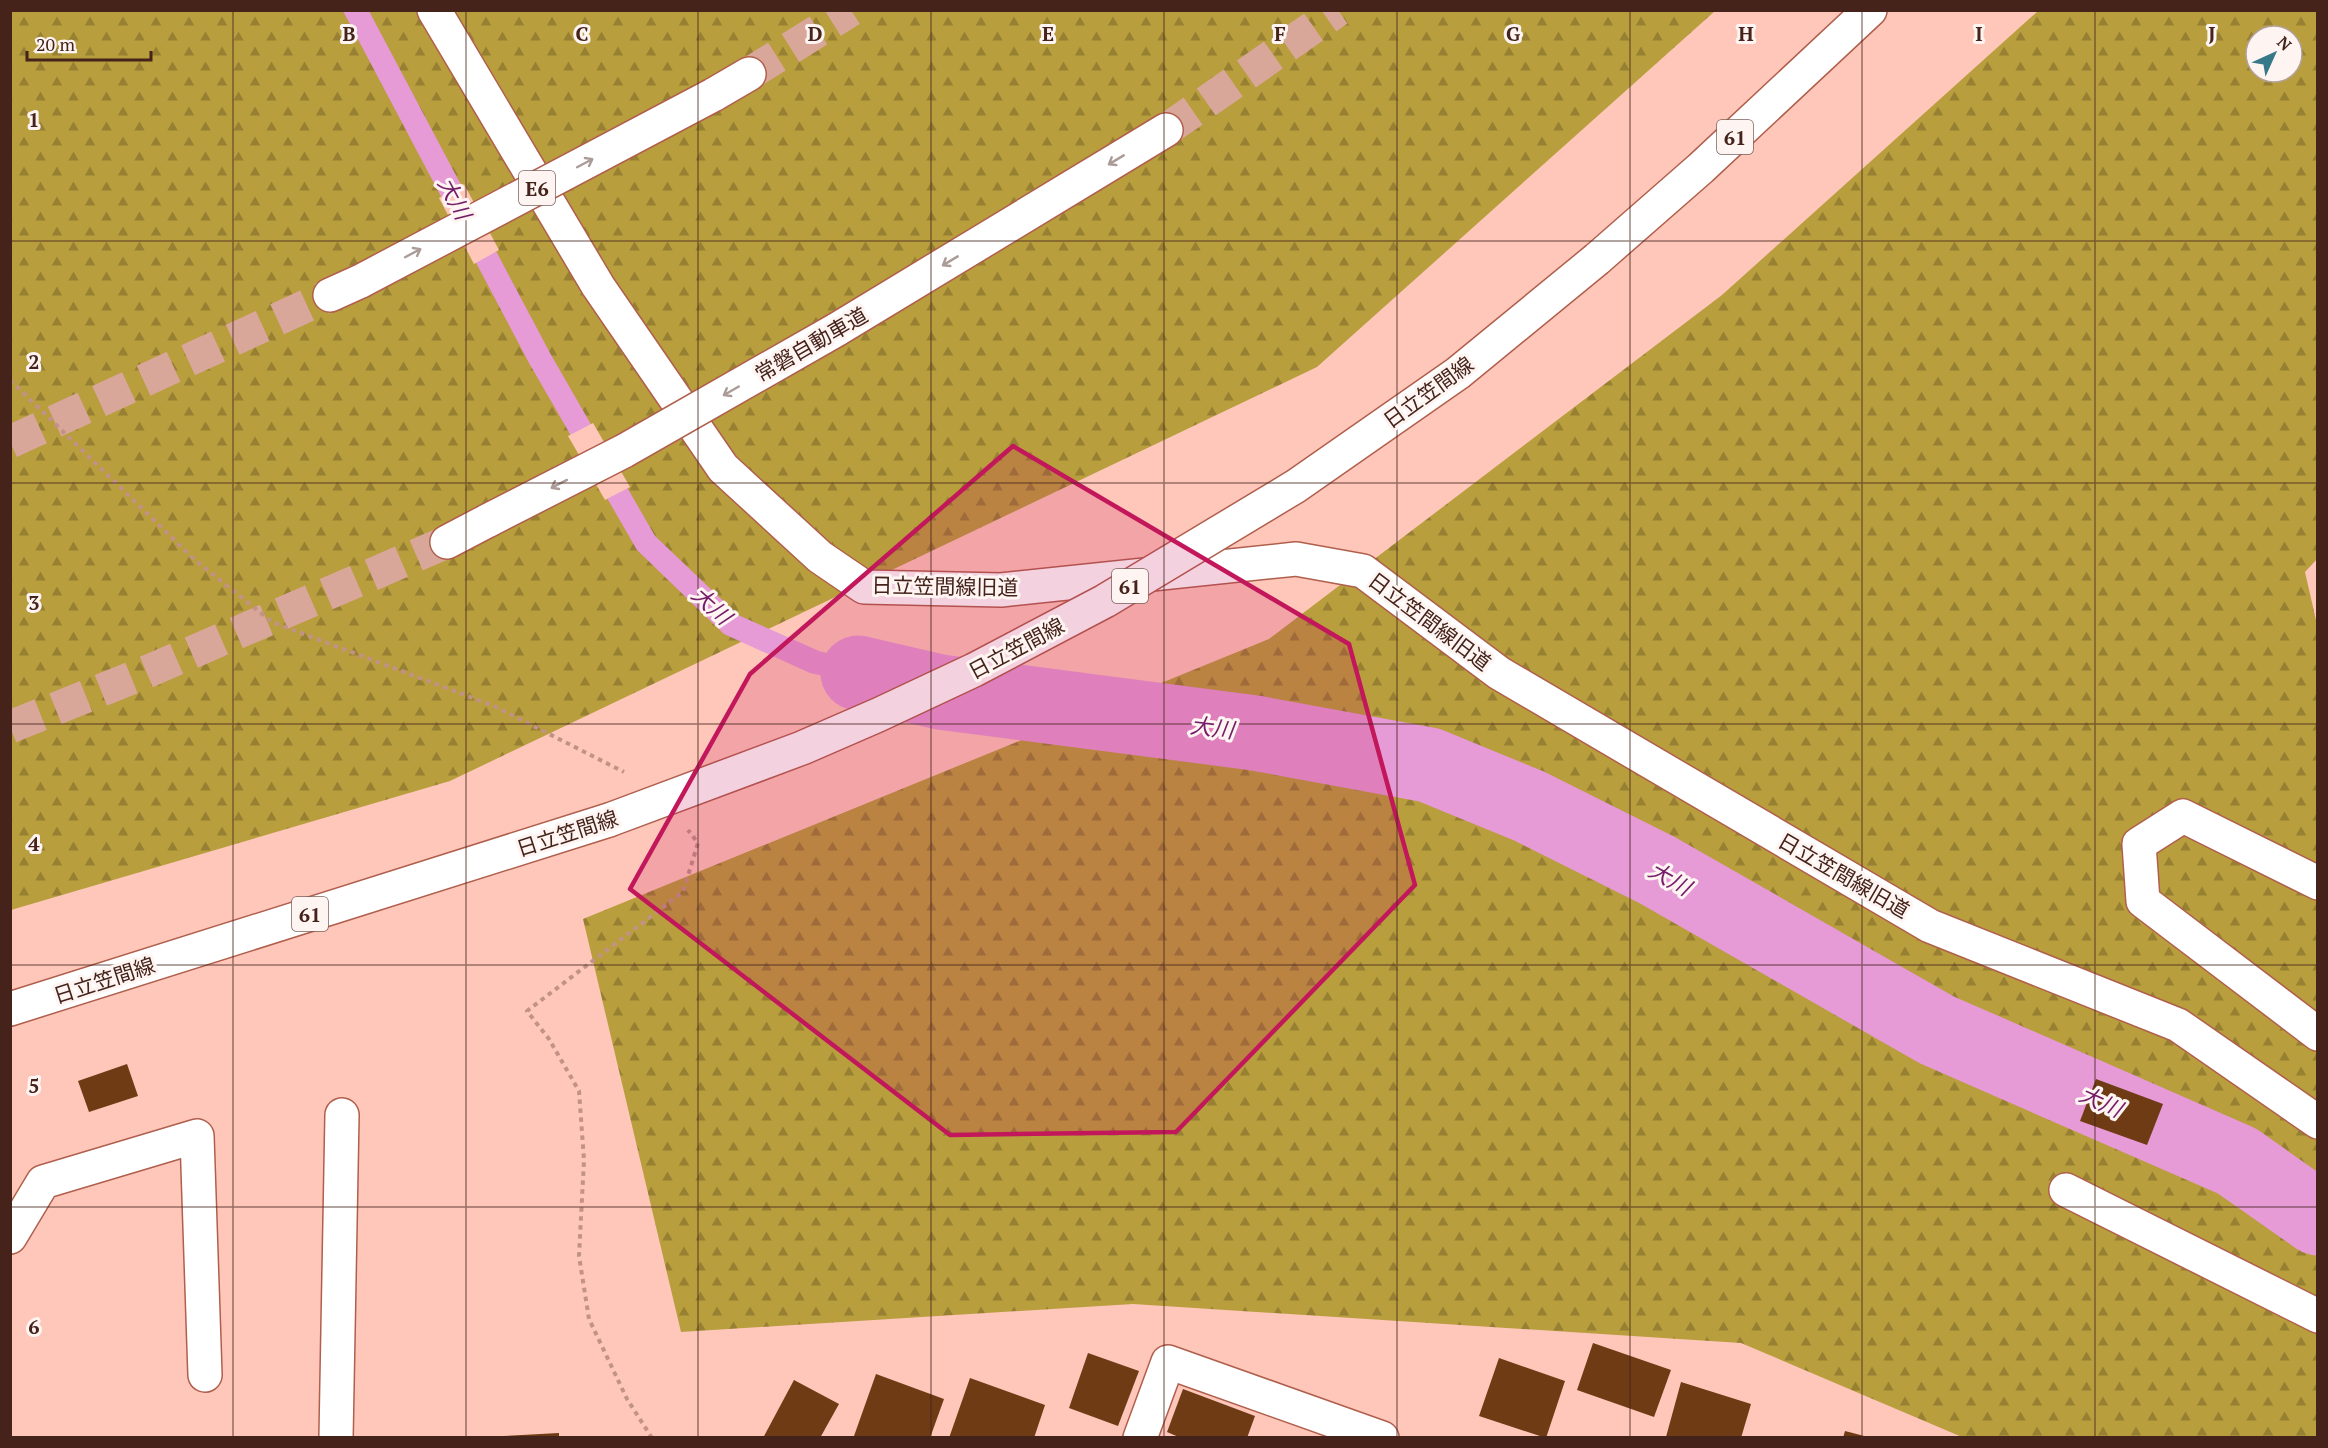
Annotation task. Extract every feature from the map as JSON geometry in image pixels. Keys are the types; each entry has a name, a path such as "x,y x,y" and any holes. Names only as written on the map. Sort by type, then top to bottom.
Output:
{"main road":[{"name":"日立笠間線旧道","path":"434,10 598,286 723,468 820,557 864,587 1001,590 1296,559 1363,571 1499,673 1930,926 2178,1025 2318,1122"},
{"name":"日立笠間線","path":"10,1009 609,820 802,748 846,729 974,670 1105,601 1219,534 1315,473 1458,373 1597,260 1701,168 1870,10"},
{"name":"E6","path":"330,296 749,74"},
{"name":"常磐自動車道","path":"447,542 624,451 836,330 1166,130"},
{"path":"2318,883 2183,816 2139,844 2143,901 2318,1034"},
{"path":"336,1437 342,1115"},
{"path":"10,1237 43,1182 197,1136 205,1375"},
{"path":"2066,1190 2318,1316"},
{"path":"1140,1437 1168,1362 1382,1437"}],"highlighted area":[{"path":"1013,446 1349,644 1415,885 1176,1132 950,1135 630,889 750,674"}],"green space":[{"path":"11,11 1715,11 1317,367 450,781 11,910"},
{"path":"2038,11 2317,11 2318,558 2305,572 2318,629 2317,1437 1962,1437 1741,1343 1133,1304 681,1332 583,919 1269,639 1722,295"}],"water":[{"path":"343,11 369,11 550,353 655,536 738,615 819,651 950,685 933,700 810,673 724,634 637,550 529,363"}],"pier":[{"path":"464,184 499,250 474,264 439,198"},
{"path":"593,423 630,487 605,500 568,436"},
{"path":"873,662 950,682 933,703 830,681"}],"building":[{"path":"127,1064 138,1096 89,1112 78,1081"},
{"path":"2096,1079 2163,1104 2147,1145 2080,1121"},
{"path":"1593,1343 1671,1370 1654,1417 1577,1390"},
{"path":"1088,1353 1139,1371 1118,1426 1069,1408"},
{"path":"1499,1358 1565,1381 1546,1438 1479,1416"},
{"path":"876,1374 944,1399 930,1438 854,1436"},
{"path":"970,1378 1045,1405 1034,1438 949,1438"},
{"path":"794,1380 839,1404 820,1438 763,1438"},
{"path":"1681,1382 1751,1404 1741,1438 1666,1437"},
{"path":"1183,1389 1255,1416 1247,1438 1181,1438 1167,1432"},
{"path":"1845,1431 1868,1437 1868,1438 1843,1438"},
{"path":"559,1433 559,1438 503,1438 503,1436"}],"waterway":[{"name":"大川","path":"858,673 940,692 1255,733 1429,765 1529,806 1657,870 1937,1030 2237,1161 2318,1218"}],"tunnel":[{"path":"749,74 851,10"},
{"path":"1166,130 1338,10"},
{"path":"10,442 330,295"},
{"path":"10,727 144,673 447,542"}]}
